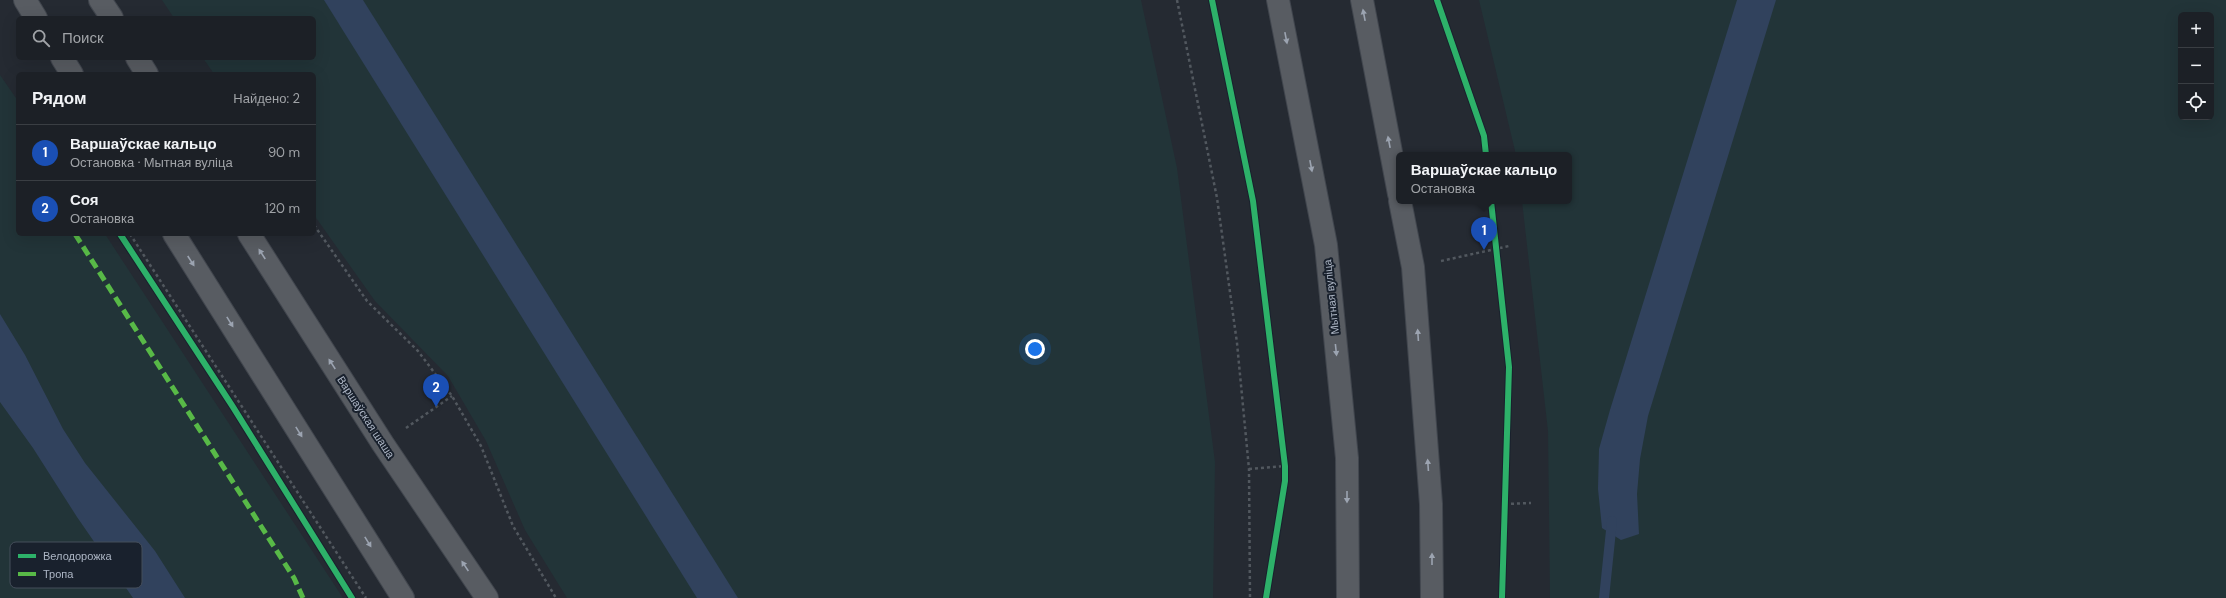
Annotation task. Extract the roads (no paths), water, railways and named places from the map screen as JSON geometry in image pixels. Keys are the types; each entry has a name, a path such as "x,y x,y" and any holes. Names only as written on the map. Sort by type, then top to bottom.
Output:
{"highway":[{"path":"25,0 35,16"},
{"path":"100,0 111,16"},
{"name":"Мытная вуліца","path":"1278,0 1326,245 1347,458 1348,598"},
{"path":"1362,0 1396,178"},
{"path":"63,60 71,72"},
{"path":"138,60 146,72"},
{"path":"1401,204 1413,267 1431,504 1432,598"},
{"path":"175,236 403,598"},
{"name":"Варшаўская шаша","path":"250,236 383,444 487,598"}],"water":[{"path":"324,0 363,0 738,598 697,598"},
{"path":"1737,0 1776,0 1648,416 1640,459 1637,494 1639,534 1621,540 1602,528 1598,489 1599,449"},
{"path":"0,314 25,355 63,429 85,463 155,551 185,598 133,598 126,588 142,588 142,542 94,542 33,448 0,402"}],"waterway":[{"path":"1604,598 1612,521"}],"place":[{"name":"Варшаўскае кальцо","path":"1484,250"},
{"name":"Соя","path":"436,407"}]}
